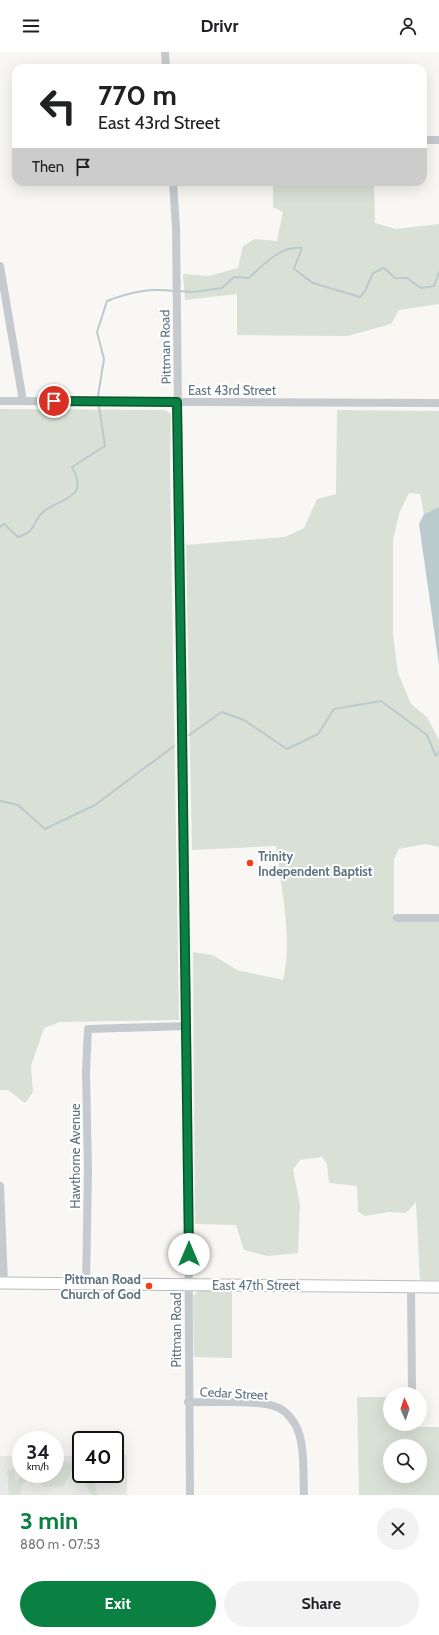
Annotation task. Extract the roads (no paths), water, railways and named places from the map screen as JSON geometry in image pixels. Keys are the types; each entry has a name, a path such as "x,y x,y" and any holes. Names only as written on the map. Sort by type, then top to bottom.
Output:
{"main road":[{"name":"East 47th Street","path":"2,1283 439,1287"}],"street":[{"path":"165,52 166,64"},
{"path":"427,140 439,140"},
{"name":"Pittman Road","path":"173,186 176,276 182,777 187,1026 189,1284 188,1402 190,1495"},
{"path":"0,266 23,401"},
{"name":"East 43rd Street","path":"0,401 439,403"},
{"path":"397,918 439,918"},
{"name":"Hawthorne Avenue","path":"86,1284 88,1163 86,1071 88,1029 187,1026"},
{"path":"0,1186 2,1283"},
{"path":"410,1286 412,1387"},
{"name":"Cedar Street","path":"188,1402 266,1404 279,1408 288,1414 298,1429 302,1449 304,1495"}],"waterway":[{"path":"178,291 193,292 222,288 234,277 249,278 273,257 294,248 302,248 294,269 313,283 360,297 365,291 373,273 384,268 395,278 407,278 421,288 434,286 439,272"},
{"path":"98,396 104,359 97,332 107,301 124,295 140,292 157,290 174,291"},
{"path":"0,527 4,524 18,537 25,534 32,529 37,519 43,512 65,500 75,492 78,486 77,478 72,467 105,446 99,407"},
{"path":"189,735 222,712 244,720 287,749 318,734 334,709 381,701 427,735 436,756 439,752"},
{"path":"0,801 18,805 45,829 95,805 174,746"}],"place":[{"name":"Trinity Independent Baptist","path":"250,863"},
{"name":"Pittman Road Church of God","path":"149,1286"}]}
